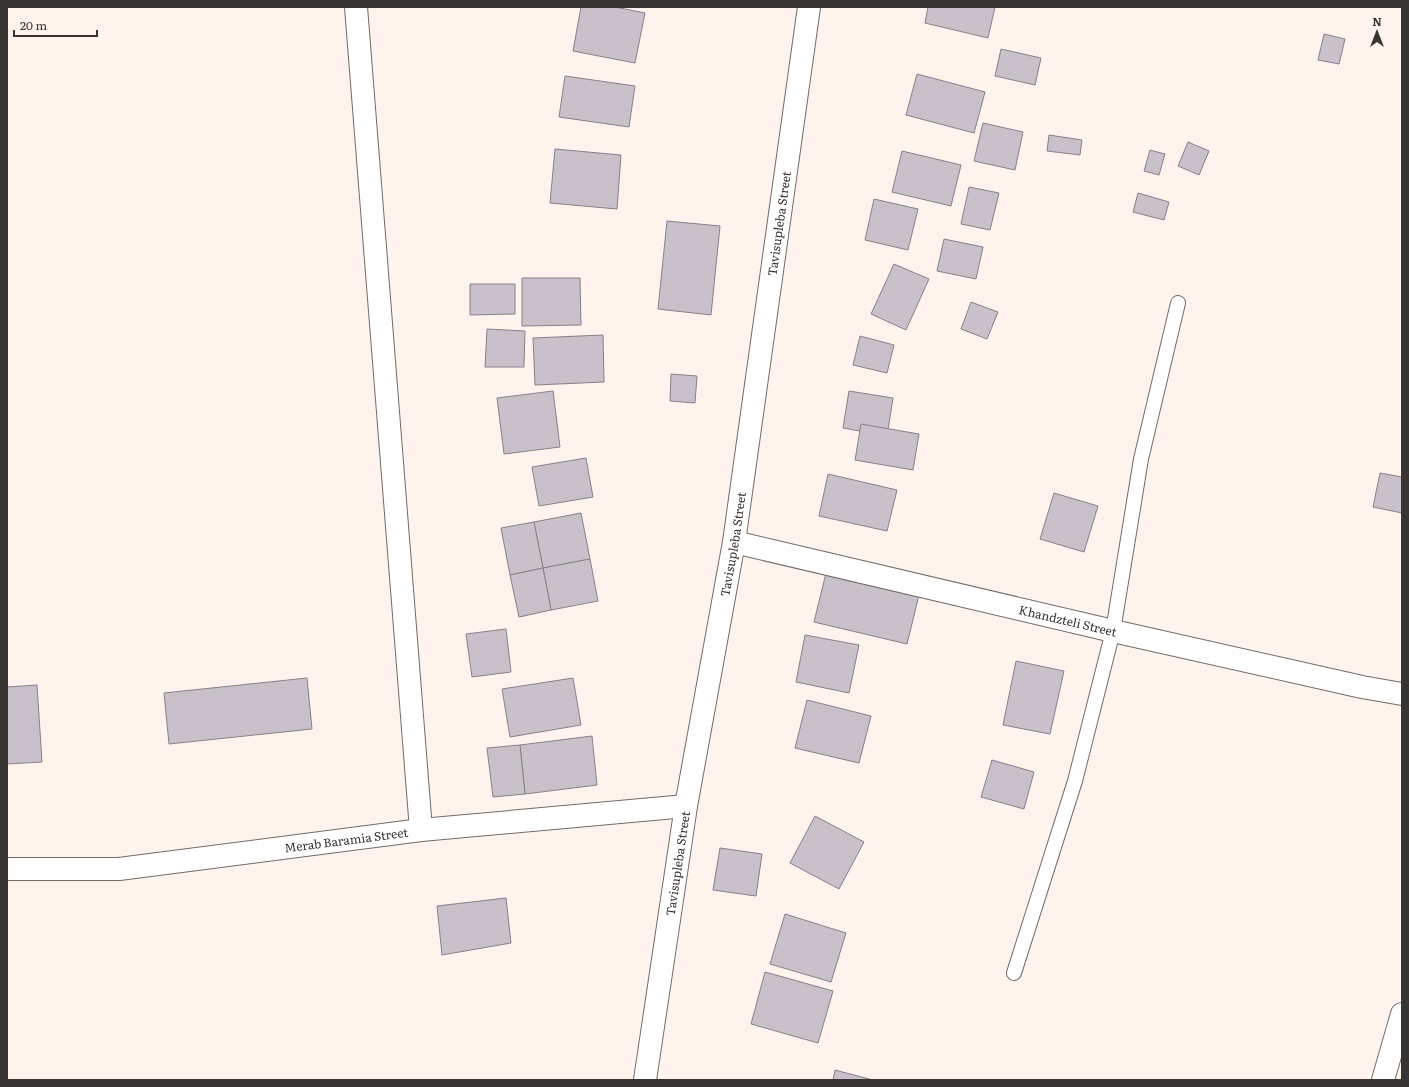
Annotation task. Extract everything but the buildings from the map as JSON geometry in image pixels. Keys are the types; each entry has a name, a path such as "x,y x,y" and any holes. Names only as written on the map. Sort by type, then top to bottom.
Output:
{"main road":[{"path":"356,7 421,830"},
{"name":"Tavisupleba Street","path":"645,1080 686,806 734,542 809,7"},
{"name":"Khandzteli Street","path":"734,542 1113,632 1362,687 1402,694"},
{"name":"Merab Baramia Street","path":"7,868 119,869 421,830 686,806"},
{"path":"1383,1080 1402,1014"}],"lane":[{"path":"1014,973 1075,781 1113,632 1141,459 1178,303"}]}
